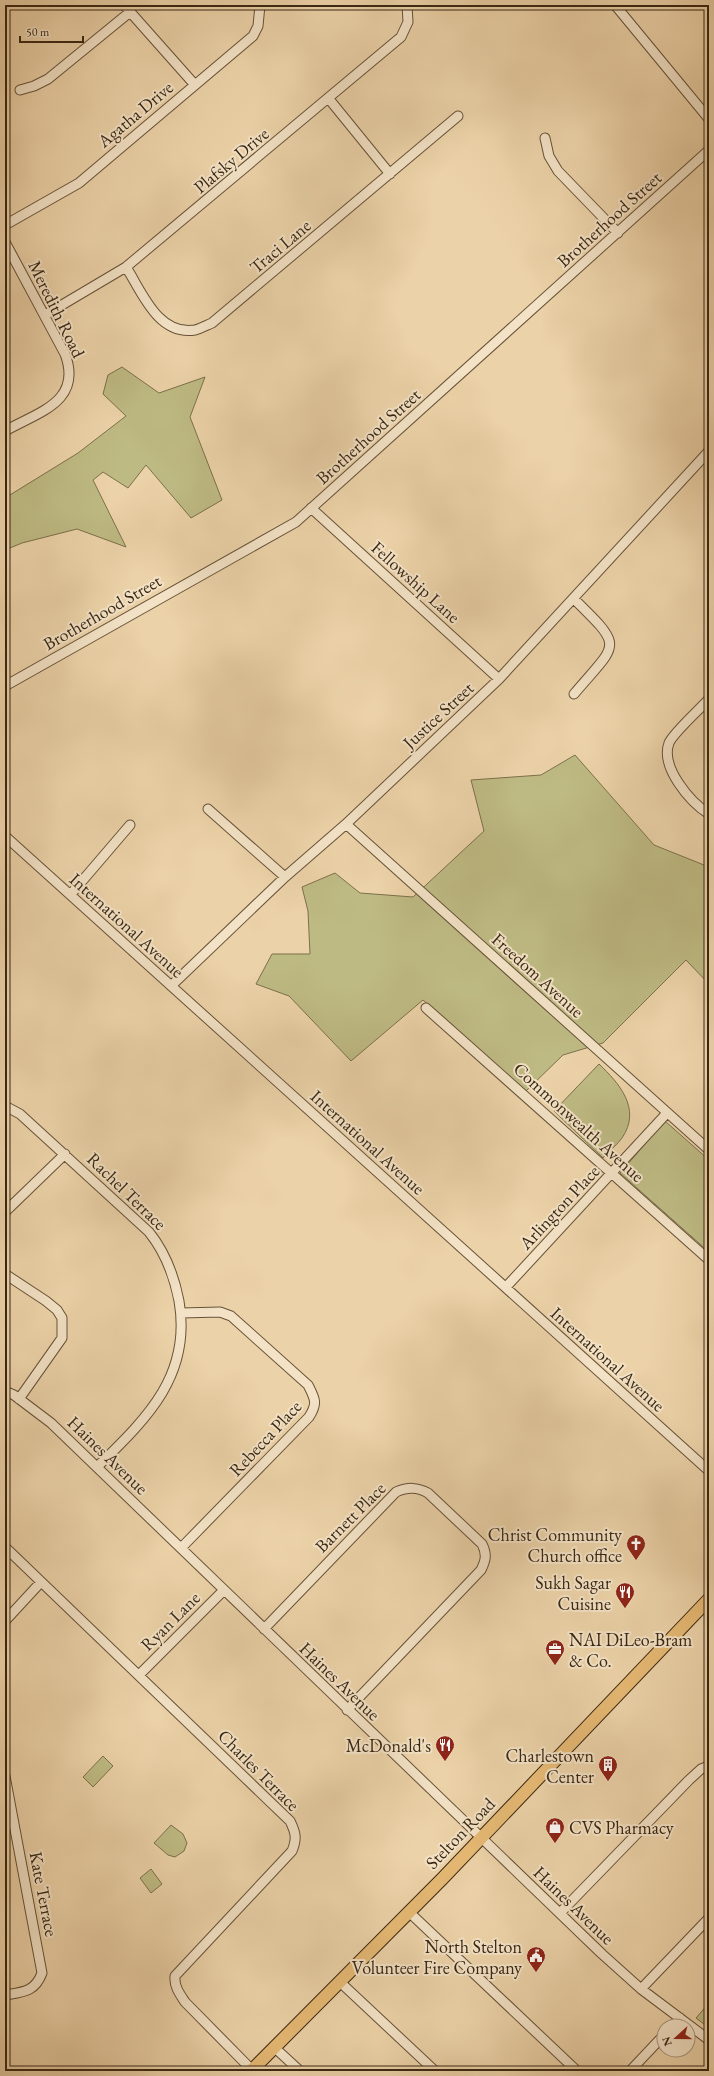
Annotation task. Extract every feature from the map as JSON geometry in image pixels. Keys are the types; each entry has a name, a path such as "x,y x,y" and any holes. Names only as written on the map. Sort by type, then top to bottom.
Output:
{"main road":[{"name":"Stelton Road","path":"252,2071 409,1912 709,1599"}],"street":[{"name":"Agatha Drive","path":"5,225 79,183 253,36 258,26 260,5"},
{"name":"Plafsky Drive","path":"45,315 126,267 329,99 401,37 408,22 408,5"},
{"path":"615,5 709,119"},
{"path":"20,90 34,86 48,79 127,8 195,85"},
{"path":"329,99 390,174"},
{"name":"Traci Lane","path":"126,267 161,320 174,328 194,330 212,323 458,116"},
{"path":"545,138 549,156 558,171 618,233"},
{"name":"Brotherhood Street","path":"5,686 296,522 709,150"},
{"name":"Meredith Road","path":"5,242 45,315 69,364 70,374 68,389 55,403 5,431"},
{"name":"Justice Street","path":"171,986 285,877 346,824 499,679 709,451"},
{"name":"Fellowship Lane","path":"311,508 499,679"},
{"path":"574,599 604,629 611,645 607,655 574,694"},
{"path":"709,699 669,742 668,752 673,773 686,793 701,809 709,814"},
{"path":"208,809 285,877"},
{"name":"Freedom Avenue","path":"346,824 709,1150"},
{"path":"71,894 130,825"},
{"name":"International Avenue","path":"5,836 71,894 709,1472"},
{"name":"Commonwealth Avenue","path":"426,1008 709,1260"},
{"name":"Rachel Terrace","path":"5,1106 20,1114 149,1232 160,1246 177,1289 181,1314 181,1344 175,1367 152,1409 134,1431 97,1468"},
{"name":"Arlington Place","path":"506,1287 667,1113"},
{"path":"5,1212 65,1154"},
{"path":"5,1274 46,1301 57,1310 62,1318 62,1338 19,1399"},
{"name":"Rebecca Place","path":"181,1314 220,1312 230,1316 308,1385 314,1397 315,1407 309,1418 181,1548"},
{"name":"Haines Avenue","path":"5,1391 51,1422 480,1838 641,1989 680,2018"},
{"name":"Barnett Place","path":"264,1629 396,1492 408,1488 418,1488 428,1492 482,1544 486,1550 486,1561 481,1570 347,1710"},
{"name":"Charles Terrace","path":"5,1547 139,1674 290,1822 296,1831 296,1841 292,1851 181,1967 174,1981 184,2002 252,2071"},
{"path":"5,1620 41,1582"},
{"name":"Ryan Lane","path":"139,1674 224,1590"},
{"path":"560,1913 689,1780 701,1769 709,1766"},
{"name":"Kate Terrace","path":"5,1776 42,1973 38,1984 30,1989 5,1995"},
{"path":"409,1912 577,2071"},
{"path":"641,1989 709,1918"},
{"path":"340,1982 435,2071"},
{"name":"Haines Avenue","path":"696,2030 709,2040"},
{"path":"630,2071 656,2043"},
{"path":"275,2048 300,2071"}],"shaded area":[{"path":"122,367 159,393 205,377 190,417 222,500 191,518 146,465 128,488 103,472 93,480 126,547 77,529 22,543 5,550 5,498 78,453 126,416 103,394 108,375"},
{"path":"575,755 654,845 709,867 709,984 686,960 603,1043 563,1055 526,1091 423,1000 351,1061 289,996 256,984 272,954 310,954 308,911 302,887 335,873 360,893 413,897 484,831 471,780 541,775"},
{"path":"599,1064 607,1071 626,1097 630,1117 628,1127 622,1138 603,1158 554,1111"},
{"path":"665,1121 709,1160 709,1252 620,1173"},
{"path":"103,1756 113,1766 93,1787 83,1777"},
{"path":"171,1825 183,1834 187,1843 184,1851 175,1857 168,1855 154,1843"},
{"path":"151,1869 162,1884 151,1893 140,1878"},
{"path":"709,2003 709,2028 696,2018"}],"place":[{"name":"Christ Community Church office","path":"636,1561"},
{"name":"Sukh Sagar Cuisine","path":"625,1609"},
{"name":"NAI DiLeo-Bram & Co.","path":"555,1666"},
{"name":"McDonald's","path":"445,1762"},
{"name":"Charlestown Center","path":"608,1782"},
{"name":"CVS Pharmacy","path":"555,1844"},
{"name":"North Stelton Volunteer Fire Company","path":"536,1973"}]}
